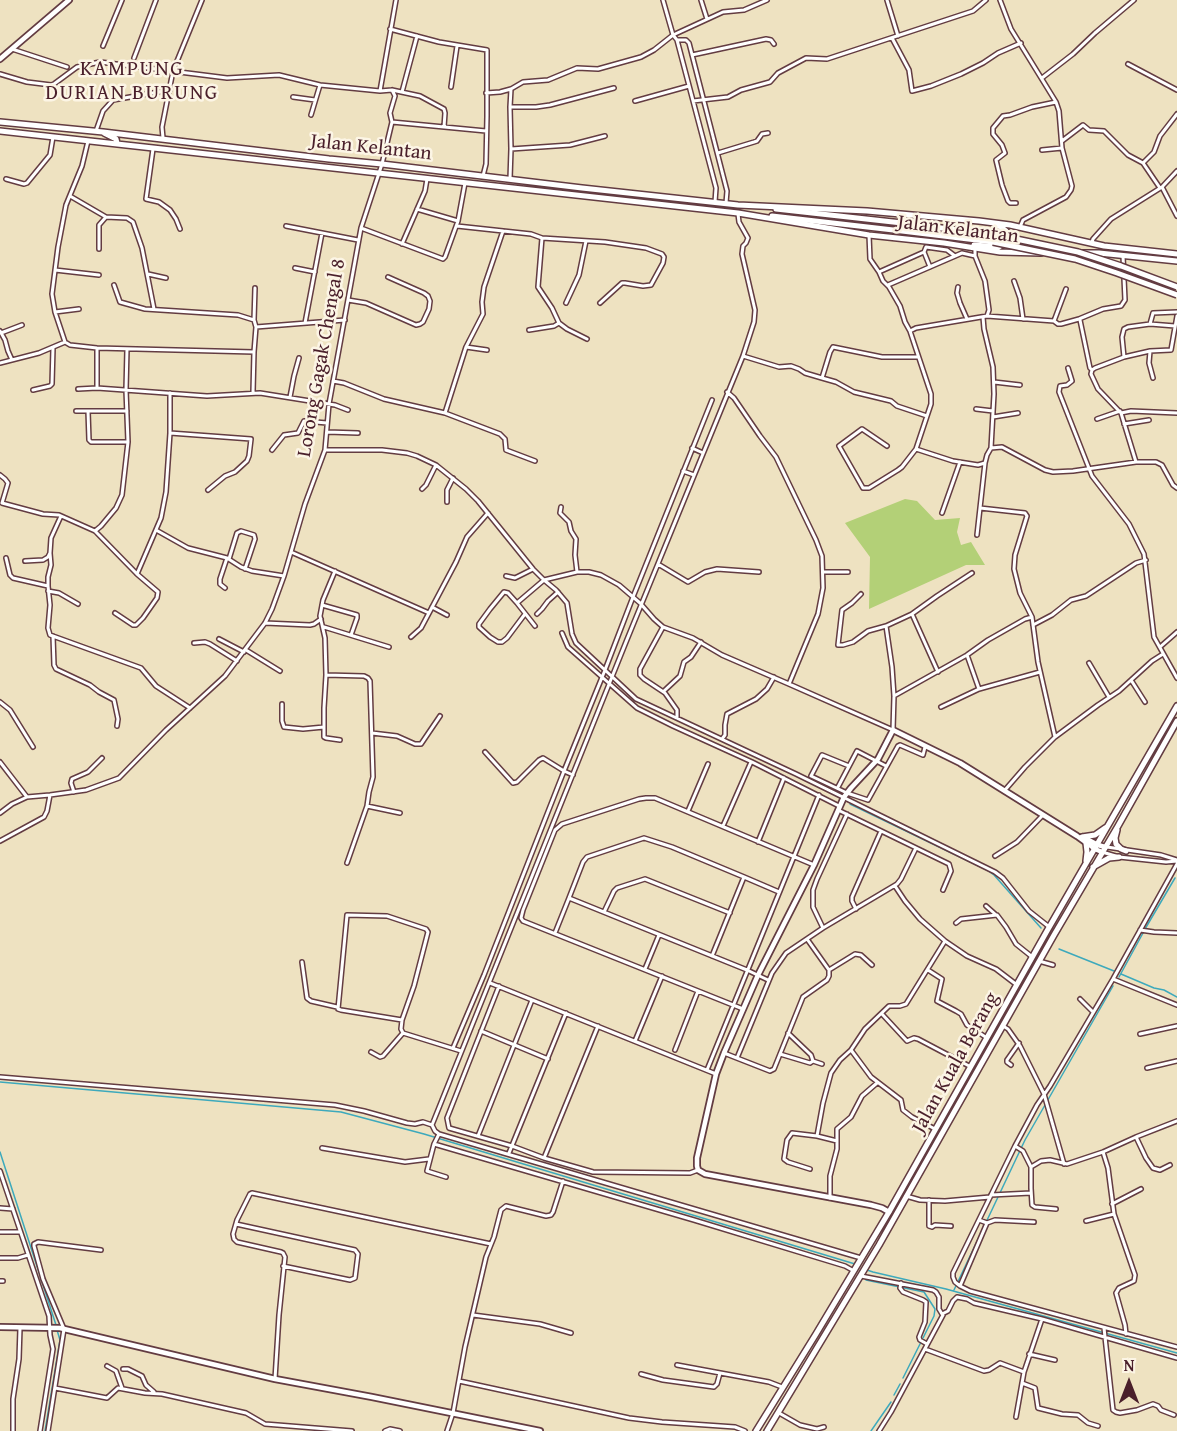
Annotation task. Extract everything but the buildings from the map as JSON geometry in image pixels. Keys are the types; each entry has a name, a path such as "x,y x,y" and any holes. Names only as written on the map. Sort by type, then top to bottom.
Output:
{"main road":[{"name":"Jalan Kelantan","path":"0,122 997,235 1088,255 1177,287"},
{"name":"Jalan Kelantan","path":"0,131 993,242 1075,259 1177,295"},
{"path":"100,132 116,139 117,143"},
{"name":"Jalan Kelantan","path":"738,205 867,211 1000,223 1092,244 1177,254"},
{"name":"Jalan Kelantan","path":"738,213 869,235 1018,253 1099,253 1177,261"},
{"path":"956,219 998,226 1006,231 1007,240 1002,245 975,247"},
{"name":"Jalan Kuala Berang","path":"756,1431 889,1212 1177,706"},
{"name":"Jalan Kuala Berang","path":"767,1431 862,1275 1039,961 1177,724"},
{"path":"1080,836 1095,835 1109,824"},
{"path":"1118,826 1116,844 1120,849 1126,851"},
{"path":"1083,869 1087,857 1086,843"},
{"path":"1093,868 1109,858 1119,857"},
{"path":"932,1136 938,1136 943,1132"}],"street":[{"path":"0,59 69,0"},
{"path":"103,46 122,0"},
{"path":"134,58 156,0"},
{"path":"163,139 162,127 173,71 202,0"},
{"path":"380,91 396,0"},
{"path":"663,0 677,40 716,188 715,202"},
{"path":"701,0 707,20"},
{"path":"486,93 511,89 519,83 548,80 577,68 598,69 641,57 674,36 726,11 744,10 766,0"},
{"path":"887,0 898,36"},
{"path":"693,101 724,98 741,90 771,82 778,74 806,58 827,60 973,11 986,0"},
{"path":"1000,0 1011,29 1056,102 1059,111 1062,148 1071,182 1069,194 1023,220 1020,227"},
{"path":"1042,78 1134,0"},
{"path":"390,28 417,36 487,50 486,164 483,176"},
{"path":"402,92 417,36"},
{"path":"892,38 909,70 912,91 931,86 968,70 1021,43"},
{"path":"692,55 759,39 771,40 774,44"},
{"path":"677,40 689,43 727,191 726,203"},
{"path":"451,87 457,45"},
{"path":"11,49 67,67"},
{"path":"0,74 27,82 51,85 77,67 100,62 227,78 279,75 320,85 380,91 392,90 420,96 444,109 444,127"},
{"path":"1128,64 1177,90"},
{"path":"311,115 320,85"},
{"path":"635,100 689,86"},
{"path":"510,107 550,105 614,88"},
{"path":"510,179 511,89"},
{"path":"100,132 103,111 113,100 170,90"},
{"name":"Lorong Gagak Chengal 8","path":"27,797 86,790 121,777 188,706 219,683 265,623 291,552 304,504 325,450 329,404 358,240 382,164 392,122 390,113 395,96 392,90"},
{"path":"293,97 315,100"},
{"path":"1016,203 1008,201 1002,185 996,160 1005,153 993,134 993,128 1003,116 1011,116 1032,107 1056,102"},
{"path":"1143,163 1154,152 1160,136 1177,114"},
{"path":"392,122 486,131"},
{"path":"1061,141 1083,125 1089,129 1107,133 1128,155 1143,163 1177,216"},
{"path":"718,153 757,141 762,134 768,133"},
{"path":"511,149 570,145 605,136"},
{"path":"6,179 27,183 50,155 53,137"},
{"path":"88,140 82,166 66,205 52,294 55,312 65,342 70,345 97,348 254,352"},
{"path":"153,147 146,199 159,202 170,210 180,229"},
{"path":"1042,150 1062,148"},
{"path":"1092,244 1093,239 1111,219 1161,188 1177,171"},
{"path":"402,244 426,191 427,178"},
{"path":"361,228 443,259 457,226 465,183"},
{"path":"70,196 106,217 128,218 133,222 142,248 155,310"},
{"path":"417,209 458,221"},
{"path":"738,213 739,222 748,238 743,246 742,254 755,310 754,322 573,775 521,909 521,916 524,921 743,1009"},
{"path":"99,249 99,225 106,217"},
{"path":"286,226 358,240"},
{"path":"457,226 531,234 542,238 605,242 646,248 659,252 664,257 651,285 622,283 600,303"},
{"path":"445,412 466,347 483,314 484,287 503,231"},
{"path":"305,323 322,233"},
{"path":"869,235 870,259 900,306 931,394 931,404 916,449 898,470 867,489 863,488 839,446 862,429 887,446"},
{"path":"542,238 538,287 559,323 587,339"},
{"path":"566,303 579,275 586,241"},
{"path":"879,272 924,252 926,247 947,250 954,256"},
{"path":"975,247 975,256 985,281 989,310 985,316 984,329 994,382 991,448 985,463 977,535"},
{"path":"924,252 930,267"},
{"path":"888,285 962,253 975,256"},
{"path":"910,331 985,316 1054,321 1061,324 1103,309 1123,305 1125,300 1123,255"},
{"path":"295,268 315,272"},
{"path":"55,270 99,275"},
{"path":"148,273 166,278"},
{"path":"348,300 366,303 416,325 423,322 429,309 428,296 388,277"},
{"path":"1014,281 1020,298 1023,319"},
{"path":"114,285 121,303 155,310 238,315 254,320"},
{"path":"253,393 255,288"},
{"path":"958,288 957,293 967,319"},
{"path":"1054,321 1066,289"},
{"path":"55,312 78,309"},
{"path":"1150,324 1153,313 1177,312"},
{"path":"1172,350 1177,316"},
{"path":"1079,319 1089,368 1092,370 1091,374 1098,389 1120,412 1136,462"},
{"path":"256,327 345,320"},
{"path":"529,330 559,323"},
{"path":"1124,357 1122,337 1124,329 1150,324 1176,326"},
{"path":"12,360 0,332 22,325"},
{"path":"0,363 39,353 65,342"},
{"path":"466,347 487,350"},
{"path":"822,378 833,347 882,357 918,357"},
{"path":"33,390 52,384 52,348"},
{"path":"97,348 97,388"},
{"path":"95,531 116,508 122,495 128,442 127,349"},
{"path":"1092,370 1124,357 1150,351 1177,350"},
{"path":"1150,351 1149,363 1153,378"},
{"path":"742,356 779,367 791,366 804,373 836,382 854,392 891,401 897,406 927,416"},
{"path":"290,398 299,358"},
{"path":"1068,368 1072,381 1060,386 1059,392 1092,476 1130,524 1144,554 1153,631 1156,641 1177,678"},
{"path":"333,381 384,399 445,412 501,434 506,439 506,450 535,460"},
{"path":"994,382 1020,385"},
{"path":"78,389 97,388 207,396 268,393 338,405 348,410"},
{"path":"727,392 734,398 776,457 822,556 823,588 818,614 789,684"},
{"path":"137,574 161,518 166,492 171,393"},
{"path":"453,1048 712,400"},
{"path":"976,409 993,411"},
{"path":"76,411 127,411"},
{"path":"88,411 91,442 128,442"},
{"path":"1097,419 1131,411 1177,413"},
{"path":"993,417 1018,413"},
{"path":"1124,424 1149,420"},
{"path":"272,450 285,434 298,434 304,421 327,423"},
{"path":"326,432 358,433"},
{"path":"170,433 251,439 247,461 208,490"},
{"path":"991,448 1002,447 1030,463 1053,472 1136,462 1159,463 1177,488"},
{"path":"692,448 703,453"},
{"path":"916,449 960,462 978,465 985,463"},
{"path":"325,450 382,450 407,453 436,465 466,489 533,569 567,603 570,642 568,647 611,680 638,700 846,795 995,872 1003,878 1029,910 1050,927"},
{"path":"942,513 960,462"},
{"path":"422,489 436,465"},
{"path":"683,471 694,475"},
{"path":"0,476 8,483 1,503 43,514 61,516 95,531 137,574 157,590 157,598 136,625 115,613"},
{"path":"447,502 447,490 453,478"},
{"path":"561,507 560,513 569,522 576,539 577,572"},
{"path":"980,508 1025,513 1028,516 1015,555 1014,569 1020,593 1032,617 1040,672 1055,737"},
{"path":"411,637 421,628 467,537 488,513"},
{"path":"61,516 51,538 51,565 48,572 50,635 141,668 156,686 188,706"},
{"path":"156,530 188,548 228,559 246,569 282,576"},
{"path":"225,588 219,579 237,533 241,531 254,535 255,539 246,569"},
{"path":"291,552 429,613"},
{"path":"25,561 43,560 50,553"},
{"path":"6,558 10,575 13,578 48,586"},
{"path":"1033,625 1052,615 1071,600 1086,596 1136,563 1146,560"},
{"path":"658,564 688,582 705,572 717,569 759,572"},
{"path":"506,576 515,578 533,569"},
{"path":"335,571 322,605 321,619 324,627 326,675 324,738 340,740"},
{"path":"517,603 544,580 577,572 601,575 641,603 663,627 701,642 722,655 925,745 960,763 1096,847"},
{"path":"823,572 848,572"},
{"path":"861,594 842,610 838,645 853,642 868,631 886,626 912,614 972,573"},
{"path":"48,591 59,593 78,604"},
{"path":"525,614 502,642 498,642 479,628 479,624 504,592 508,593 535,626"},
{"path":"537,614 558,592"},
{"path":"322,605 357,615 351,635"},
{"path":"432,607 447,615"},
{"path":"912,614 938,672"},
{"path":"894,696 967,655 988,640 1032,617"},
{"path":"265,623 310,625 321,619"},
{"path":"698,1170 697,1158 716,1074 758,975 814,865 846,795 877,760 893,730 894,696 886,626"},
{"path":"324,627 389,647"},
{"path":"663,627 640,675 664,692 677,710 677,718"},
{"path":"1161,647 1177,632"},
{"path":"562,633 570,642 580,647 637,708 819,795 847,814 950,866 951,870 943,890"},
{"path":"53,636 56,669 90,685 114,700 117,726"},
{"path":"219,639 280,670"},
{"path":"664,692 680,676 684,662 691,657 701,642"},
{"path":"194,643 210,644 237,661"},
{"path":"1005,790 1024,767 1055,737 1119,691 1163,654"},
{"path":"967,655 979,688"},
{"path":"1089,663 1109,697"},
{"path":"941,707 979,688 1040,672"},
{"path":"326,675 364,676 369,679 373,777 367,806 347,863"},
{"path":"722,739 725,735 727,714 756,699 767,689 774,677"},
{"path":"1131,680 1145,702"},
{"path":"0,702 10,710 33,747"},
{"path":"282,704 284,727 303,729 324,727"},
{"path":"372,733 397,736 415,744 421,744 441,716"},
{"path":"679,728 682,722"},
{"path":"849,766 824,755 821,756 811,776 838,788 846,795 866,801 869,800 899,745 923,755 925,745"},
{"path":"485,752 513,783 543,758 573,775"},
{"path":"838,788 857,752 886,766"},
{"path":"74,792 72,779 88,772 102,758"},
{"path":"0,762 27,797 0,813"},
{"path":"723,826 752,762"},
{"path":"688,811 708,764"},
{"path":"758,842 784,778"},
{"path":"0,841 44,817 50,795"},
{"path":"707,1070 819,795"},
{"path":"432,1125 521,909 555,830 559,826 646,798 655,798 814,865"},
{"path":"367,806 400,813"},
{"path":"823,928 813,907 813,890 847,814"},
{"path":"995,856 1017,843 1044,814"},
{"path":"856,910 852,897 881,831"},
{"path":"1080,836 1086,843 1096,847 1161,855 1177,862"},
{"path":"555,933 587,857 644,838 672,847 779,892"},
{"path":"737,1058 774,969 789,951 823,928 895,886 901,879 916,848"},
{"path":"1104,849 1119,857 1177,862"},
{"path":"1177,862 1113,979 1016,1146 994,1195 953,1273 955,1282 970,1292 1177,1347"},
{"path":"712,956 744,877"},
{"path":"604,912 617,888 648,879 730,913"},
{"path":"895,886 920,918 945,941 967,956 996,969 1017,985"},
{"path":"569,898 769,980"},
{"path":"986,906 997,915 1016,944 1033,957"},
{"path":"338,1007 347,915 384,915 426,929 428,932 414,986 402,1020 403,1033"},
{"path":"956,923 961,919 997,915"},
{"path":"1140,930 1154,933 1177,933"},
{"path":"645,969 659,935"},
{"path":"724,1053 772,1071 774,1069 803,997 827,980 829,976 829,970 807,939"},
{"path":"817,1136 831,1072 851,1050 865,1029 889,1006 906,1004 945,941"},
{"path":"829,970 855,954 872,965"},
{"path":"1039,961 1053,965"},
{"path":"302,962 307,998 311,1001 338,1007 341,1010 402,1020"},
{"path":"928,970 942,979 937,1001 961,1014 967,1024 987,1038"},
{"path":"635,1041 662,976"},
{"path":"1113,979 1177,1005"},
{"path":"490,983 716,1074"},
{"path":"499,986 446,1120 449,1128 593,1173 690,1173 698,1170"},
{"path":"675,1050 698,991"},
{"path":"1080,999 1093,1012"},
{"path":"478,1136 532,1000"},
{"path":"508,1154 566,1013"},
{"path":"882,1014 907,1041 918,1039 971,1067"},
{"path":"542,1163 598,1026"},
{"path":"1004,1026 1018,1043 1045,1096 1064,1164"},
{"path":"1140,1034 1177,1026"},
{"path":"481,1031 548,1059"},
{"path":"403,1033 462,1051"},
{"path":"371,1052 383,1056 403,1033"},
{"path":"788,1033 811,1055 813,1061"},
{"path":"1011,1065 1007,1060 1018,1043"},
{"path":"851,1050 868,1075 899,1099 902,1109 935,1130"},
{"path":"780,1054 822,1064"},
{"path":"1147,1068 1177,1061"},
{"path":"0,1077 335,1105 406,1123 423,1122 432,1125 438,1135 542,1163 860,1260"},
{"path":"830,1198 830,1176 838,1128 851,1117 862,1096 878,1083"},
{"path":"1031,1167 1041,1161 1050,1160 1064,1164 1071,1163 1177,1121"},
{"path":"810,1169 788,1162 783,1157 787,1140 792,1133 837,1141"},
{"path":"438,1135 427,1168 428,1172 446,1177"},
{"path":"1136,1137 1153,1168 1160,1170 1170,1165"},
{"path":"435,1143 854,1270"},
{"path":"1016,1146 1023,1151 1031,1167 1033,1206 1056,1209"},
{"path":"322,1148 405,1162 429,1159"},
{"path":"1103,1152 1108,1168 1114,1214 1135,1275 1134,1281 1119,1288 1116,1293 1126,1334"},
{"path":"698,1170 705,1174 871,1205 889,1212"},
{"path":"0,1171 51,1327 52,1348 40,1431"},
{"path":"447,1431 453,1413 486,1257 502,1208 508,1206 546,1216 551,1215 563,1181"},
{"path":"1112,1204 1141,1190"},
{"path":"906,1196 945,1201 1031,1193"},
{"path":"276,1379 285,1257 283,1253 236,1241 233,1234 250,1194 491,1244"},
{"path":"929,1200 929,1226 951,1226"},
{"path":"0,1208 13,1209"},
{"path":"1086,1221 1114,1214"},
{"path":"980,1220 987,1223 995,1220 1034,1222"},
{"path":"960,1286 987,1223"},
{"path":"236,1224 355,1250 358,1254 355,1278 352,1280 283,1266"},
{"path":"0,1232 21,1232"},
{"path":"48,1431 62,1328 43,1279 34,1244 38,1242 101,1250"},
{"path":"0,1258 18,1258 28,1255"},
{"path":"862,1275 936,1292 939,1296 939,1310 944,1314"},
{"path":"901,1285 905,1294 926,1302 926,1320 919,1337 924,1344 984,1371 1000,1363 1024,1372"},
{"path":"968,1298 970,1292"},
{"path":"879,1431 891,1412 924,1344 957,1297 968,1298 974,1303 1042,1319 1177,1358"},
{"path":"473,1315 540,1324 571,1333"},
{"path":"1016,1416 1024,1372 1042,1319"},
{"path":"13,1431 13,1399 18,1368 20,1326"},
{"path":"0,1327 62,1328 276,1379 540,1431"},
{"path":"1104,1329 1113,1410 1120,1413 1153,1404 1174,1415"},
{"path":"1029,1354 1055,1360"},
{"path":"677,1365 769,1382 783,1388"},
{"path":"107,1366 116,1371 122,1388"},
{"path":"123,1369 142,1376 146,1385 156,1394"},
{"path":"641,1374 666,1381 714,1387 720,1373"},
{"path":"459,1382 629,1418 735,1427 745,1431"},
{"path":"1022,1383 1035,1388 1038,1408 1078,1415 1088,1423 1098,1426"},
{"path":"55,1388 107,1398 117,1388 122,1388 162,1394 246,1413 267,1424 352,1431"},
{"path":"778,1413 800,1425 817,1429 824,1427"},
{"path":"387,1430 400,1431"}],"green space":[{"path":"905,499 917,501 935,520 960,518 957,532 961,545 971,542 985,565 966,565 869,609 870,557 845,523"}],"waterway":[{"path":"850,804 987,870 1041,928"},
{"path":"1145,929 1175,878"},
{"path":"1119,977 1143,933"},
{"path":"1059,949 1114,971"},
{"path":"1121,974 1177,997"},
{"path":"954,1290 1025,1140 1113,986"},
{"path":"0,1082 341,1112 424,1134 855,1264"},
{"path":"0,1152 56,1325"},
{"path":"867,1270 946,1289 1177,1353"},
{"path":"866,1280 924,1292 935,1309 934,1316 903,1378"},
{"path":"45,1431 60,1340 57,1330"},
{"path":"894,1395 900,1384"},
{"path":"871,1431 891,1402"}],"district":[{"name":"KAMPUNG DURIAN BURUNG","path":"132,82"}]}
